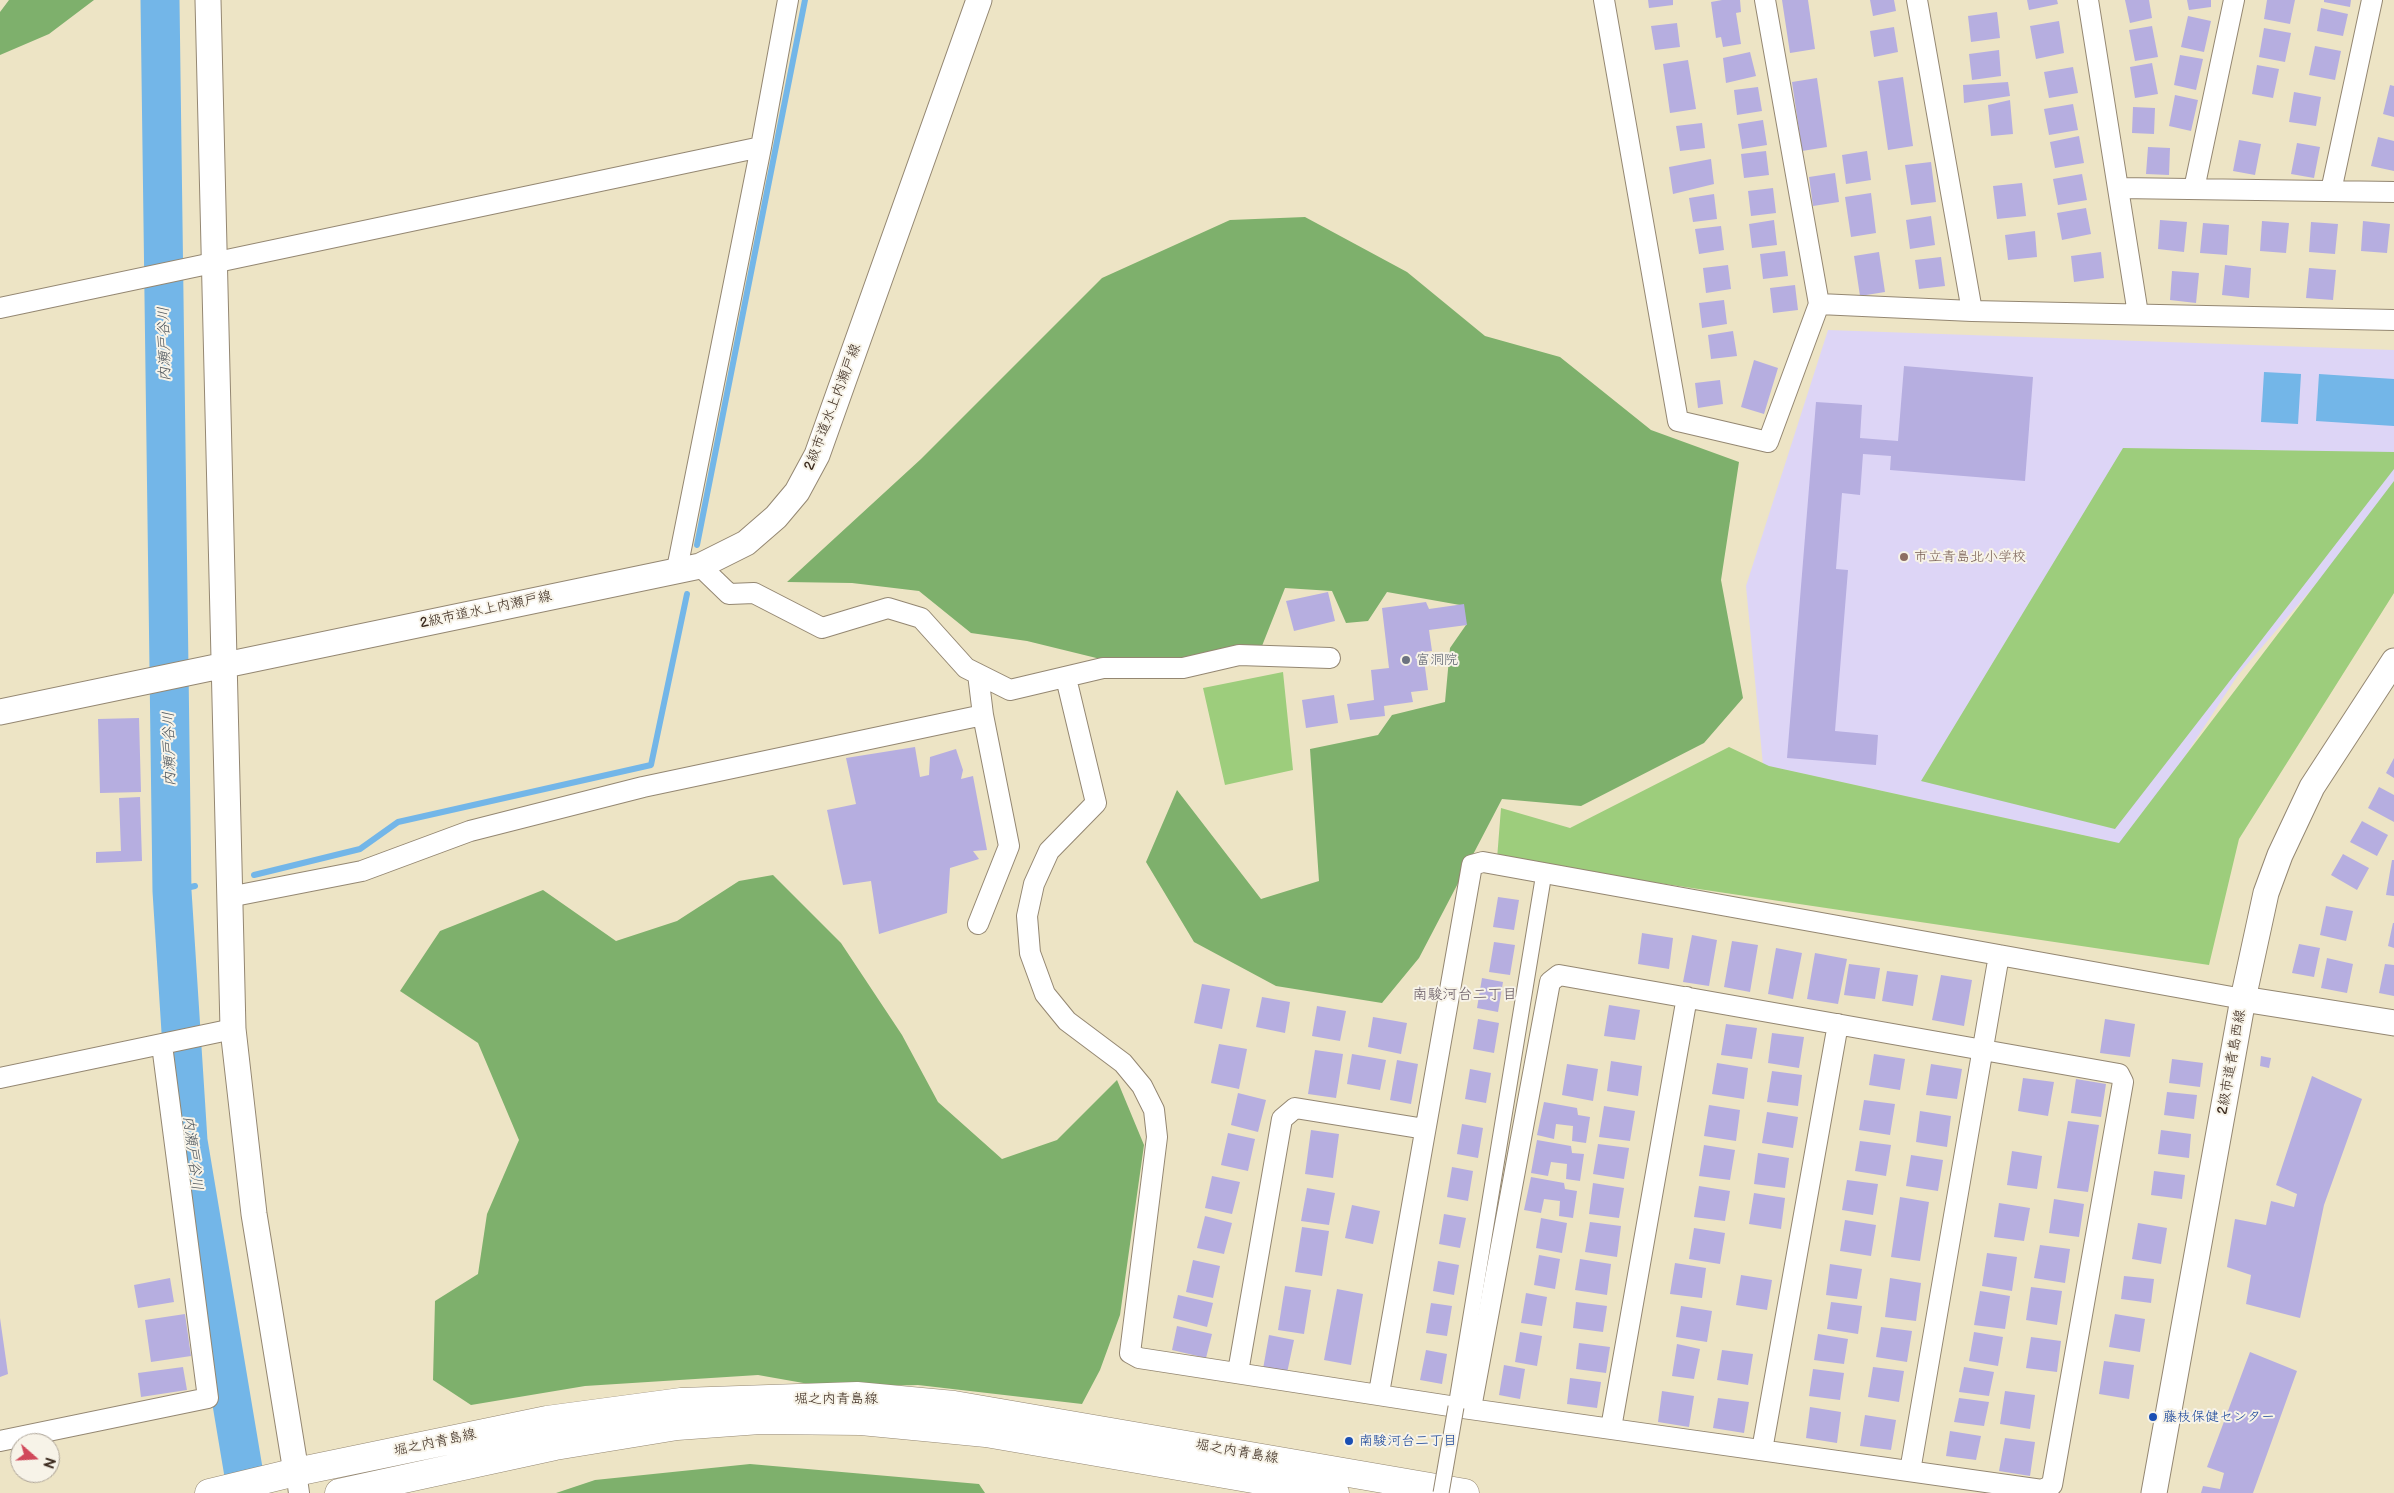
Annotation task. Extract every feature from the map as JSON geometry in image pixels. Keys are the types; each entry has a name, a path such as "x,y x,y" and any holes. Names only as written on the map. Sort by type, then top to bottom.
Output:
{"main road":[{"name":"堀之内青島線","path":"216,1492 267,1480 298,1482 547,1420 681,1402 857,1396 954,1405 1464,1493"},
{"name":"堀之内青島線","path":"339,1493 555,1446 677,1426 769,1420 860,1421 986,1433 1335,1493"}],"street":[{"path":"208,0 233,1029 254,1214 298,1482"},
{"path":"788,0 689,567 729,594 754,593 822,628 888,608 921,618 966,668 1010,690 1103,668 1183,668 1239,655 1330,658"},
{"name":"2級市道水上内瀬戸線","path":"0,712 689,567 746,544 776,517 797,492 817,456 979,0"},
{"path":"1604,0 1678,420 1768,442 1819,304 1765,0"},
{"path":"1918,0 1972,311"},
{"path":"2088,0 2120,188 2138,314"},
{"path":"2194,189 2234,0"},
{"path":"2331,191 2372,0"},
{"path":"0,308 761,147"},
{"path":"2120,188 2394,192"},
{"path":"1819,304 1972,311 2394,320"},
{"name":"2級市道青島西線","path":"2154,1493 2243,999 2266,893 2280,855 2312,787 2394,661"},
{"path":"978,674 982,715 1009,846 978,924"},
{"path":"1066,678 1096,803 1049,851 1034,884 1027,916 1030,953 1045,994 1067,1021 1122,1063 1142,1086 1154,1110 1157,1137 1130,1352 1139,1358 1464,1407 2042,1490 2052,1485 2123,1082 2119,1074 1559,974 1550,982 1464,1407 1441,1493"},
{"path":"229,896 362,871 470,831 643,787 982,715"},
{"path":"1379,1393 1472,865 1483,862 2243,999 2394,1023"},
{"path":"1464,1407 1544,873"},
{"path":"1910,1471 2000,955"},
{"path":"1611,1428 1687,997"},
{"path":"1762,1450 1838,1024"},
{"path":"0,1078 233,1029"},
{"path":"0,1441 208,1398 162,1045"},
{"path":"1238,1372 1282,1119 1295,1108 1425,1129"}],"shaded area":[{"path":"1828,330 2394,350 2394,493 2238,675 2127,845 1763,765 1746,586"}],"green space":[{"path":"9,0 94,0 49,34 0,55 0,12"},
{"path":"1305,217 1407,272 1485,336 1560,357 1651,430 1739,462 1721,580 1743,698 1704,743 1581,806 1502,799 1419,958 1382,1003 1276,986 1194,942 1146,862 1177,790 1261,899 1319,881 1310,749 1378,735 1392,715 1445,702 1450,648 1466,625 1460,605 1387,592 1368,621 1346,623 1332,591 1285,588 1256,661 1178,678 1027,641 971,633 919,591 852,583 787,582 921,459 1102,278 1230,220"},
{"path":"2123,448 2394,452 2394,469 2115,829 1921,781"},
{"path":"2394,481 2394,593 2239,839 2209,965 1497,859 1501,808 1570,828 1729,747 1769,766 2119,843"},
{"path":"1283,672 1293,770 1225,785 1203,688"},
{"path":"773,875 841,943 902,1035 938,1102 1002,1159 1057,1140 1117,1080 1144,1145 1120,1315 1100,1370 1082,1404 918,1385 826,1387 758,1375 585,1386 471,1405 433,1380 435,1301 478,1274 487,1214 519,1140 478,1043 400,991 440,931 543,890 616,941 677,921 739,881"},
{"path":"750,1464 979,1484 985,1493 556,1493 595,1480"}],"water":[{"path":"2264,372 2301,374 2298,424 2261,422"},
{"path":"2319,374 2394,379 2394,426 2316,421"}],"building":[{"path":"1648,0 1673,0 1673,5 1649,8"},
{"path":"1740,0 1741,12 1736,13 1741,44 1723,47 1721,37 1716,38 1711,2"},
{"path":"1782,0 1808,0 1815,49 1790,53"},
{"path":"1870,0 1894,0 1896,11 1873,16"},
{"path":"2027,0 2057,0 2058,4 2029,10"},
{"path":"2125,0 2149,0 2152,18 2130,23"},
{"path":"2187,0 2211,0 2211,7 2189,10"},
{"path":"2267,0 2295,0 2290,24 2264,19"},
{"path":"2324,0 2351,0 2350,7 2324,2"},
{"path":"2321,8 2348,14 2343,36 2317,31"},
{"path":"1997,12 2000,38 1971,42 1968,16"},
{"path":"2188,16 2211,21 2204,52 2181,47"},
{"path":"2059,21 2064,53 2036,59 2030,26"},
{"path":"1677,23 1680,47 1655,50 1651,26"},
{"path":"2152,26 2158,57 2135,61 2129,30"},
{"path":"1894,27 1898,52 1874,57 1870,31"},
{"path":"2264,28 2291,33 2285,62 2259,57"},
{"path":"2315,46 2341,51 2335,80 2309,75"},
{"path":"1999,50 2001,76 1972,80 1969,54"},
{"path":"1750,52 1756,76 1726,83 1723,58"},
{"path":"2180,55 2203,59 2196,90 2174,85"},
{"path":"1688,60 1696,109 1670,113 1663,64"},
{"path":"2152,63 2158,94 2135,98 2130,67"},
{"path":"2257,65 2279,69 2273,98 2252,94"},
{"path":"2073,67 2078,93 2049,98 2044,72"},
{"path":"1903,77 1913,146 1888,150 1878,81"},
{"path":"1817,78 1827,147 1802,151 1792,82"},
{"path":"2008,82 2010,96 1964,103 1963,85"},
{"path":"2390,85 2394,86 2394,117 2383,114"},
{"path":"1758,87 1762,111 1737,115 1734,90"},
{"path":"2294,92 2321,97 2316,126 2289,122"},
{"path":"2175,95 2198,100 2191,131 2169,126"},
{"path":"2010,100 2013,134 1991,136 1988,105"},
{"path":"2073,104 2078,130 2049,135 2044,109"},
{"path":"2133,107 2155,108 2154,134 2132,133"},
{"path":"1763,120 1767,145 1742,149 1738,124"},
{"path":"1702,123 1705,148 1680,151 1676,126"},
{"path":"2079,136 2084,163 2055,168 2050,142"},
{"path":"2378,137 2394,141 2394,171 2371,166"},
{"path":"2239,140 2261,144 2255,175 2233,171"},
{"path":"2297,143 2320,147 2314,178 2291,174"},
{"path":"2148,147 2170,148 2169,175 2146,174"},
{"path":"1766,151 1769,175 1744,178 1741,154"},
{"path":"1867,151 1871,180 1846,184 1842,155"},
{"path":"1711,159 1714,184 1673,194 1669,167"},
{"path":"1931,162 1936,202 1911,205 1905,165"},
{"path":"1835,173 1839,202 1813,206 1809,177"},
{"path":"2082,174 2087,200 2058,205 2053,179"},
{"path":"2022,183 2026,216 1997,219 1993,186"},
{"path":"1773,188 1776,213 1751,216 1748,191"},
{"path":"1871,193 1876,233 1851,237 1845,197"},
{"path":"1714,194 1717,219 1693,222 1689,198"},
{"path":"2086,208 2091,234 2062,240 2057,213"},
{"path":"1931,216 1935,245 1910,249 1906,220"},
{"path":"1774,220 1777,245 1752,248 1749,224"},
{"path":"2160,220 2187,222 2184,252 2158,249"},
{"path":"2262,221 2289,223 2286,253 2260,251"},
{"path":"2363,221 2390,224 2387,253 2361,251"},
{"path":"2311,222 2338,224 2335,254 2309,252"},
{"path":"2203,223 2229,225 2227,255 2200,253"},
{"path":"1721,226 1724,250 1699,254 1695,229"},
{"path":"2035,231 2037,257 2008,260 2005,235"},
{"path":"1785,251 1788,276 1763,279 1760,254"},
{"path":"1879,252 1885,292 1860,296 1854,256"},
{"path":"2101,252 2104,278 2074,282 2071,256"},
{"path":"1941,257 1945,286 1919,289 1915,260"},
{"path":"1728,265 1731,289 1706,293 1703,268"},
{"path":"2225,265 2251,268 2249,298 2222,295"},
{"path":"2309,268 2336,270 2333,300 2306,298"},
{"path":"2172,271 2199,273 2196,303 2170,300"},
{"path":"1795,285 1798,310 1773,313 1770,288"},
{"path":"1724,300 1727,324 1702,328 1699,303"},
{"path":"1733,331 1737,356 1711,359 1708,335"},
{"path":"1754,360 1778,368 1764,414 1741,407"},
{"path":"1904,366 2033,377 2025,481 1890,470 1891,456 1863,454 1860,495 1842,493 1836,569 1848,570 1835,731 1878,735 1876,765 1787,758 1816,402 1862,405 1860,438 1898,441"},
{"path":"1720,380 1723,404 1698,408 1695,383"},
{"path":"1328,592 1335,621 1294,631 1286,601"},
{"name":"富洞院","path":"1426,602 1429,609 1464,604 1467,625 1429,630 1432,651 1423,652 1428,690 1411,692 1413,702 1384,706 1385,716 1350,720 1347,704 1374,700 1371,670 1389,668 1382,608"},
{"path":"1334,695 1338,723 1306,728 1302,700"},
{"path":"139,718 141,792 100,793 98,719"},
{"path":"915,747 920,777 929,775 930,757 956,749 963,770 961,779 973,776 987,850 973,851 979,859 950,868 947,913 879,934 871,881 843,885 827,810 856,804 846,758"},
{"path":"2394,758 2394,778 2386,773"},
{"path":"2379,787 2394,795 2394,822 2368,808"},
{"path":"140,797 142,861 96,863 96,852 121,851 119,798"},
{"path":"2362,821 2388,835 2377,856 2350,842"},
{"path":"2343,854 2369,868 2357,890 2331,875"},
{"path":"2392,860 2394,860 2394,896 2386,895"},
{"path":"1498,897 1519,900 1514,930 1493,927"},
{"path":"2326,906 2353,911 2346,941 2320,935"},
{"path":"2394,923 2394,948 2388,946"},
{"path":"1642,933 1673,938 1669,969 1638,964"},
{"path":"1692,935 1717,940 1709,986 1683,982"},
{"path":"1732,941 1758,945 1750,992 1724,987"},
{"path":"1494,942 1515,945 1510,975 1489,972"},
{"path":"2299,944 2320,948 2314,977 2292,973"},
{"path":"1776,948 1802,953 1793,999 1768,994"},
{"path":"1815,953 1847,959 1838,1004 1807,999"},
{"path":"2327,958 2353,964 2347,993 2321,988"},
{"path":"1849,964 1880,968 1875,999 1844,995"},
{"path":"2385,964 2394,965 2394,996 2379,993"},
{"path":"1887,971 1918,975 1913,1006 1882,1001"},
{"path":"1941,975 1972,980 1964,1026 1932,1020"},
{"path":"1482,978 1503,982 1498,1012 1477,1008"},
{"path":"1202,984 1230,989 1222,1029 1194,1023"},
{"path":"1262,997 1290,1002 1285,1033 1256,1027"},
{"path":"1609,1005 1640,1010 1635,1040 1604,1036"},
{"path":"1317,1006 1346,1011 1340,1041 1312,1036"},
{"path":"1373,1017 1407,1023 1401,1054 1368,1047"},
{"path":"1478,1019 1499,1023 1494,1053 1473,1049"},
{"path":"2105,1019 2135,1024 2130,1057 2100,1053"},
{"path":"1726,1024 1757,1028 1752,1059 1721,1055"},
{"path":"1772,1033 1804,1037 1799,1068 1768,1063"},
{"path":"1219,1044 1247,1049 1239,1089 1211,1083"},
{"path":"1315,1050 1343,1054 1336,1098 1308,1094"},
{"path":"1352,1054 1386,1060 1380,1090 1347,1084"},
{"path":"1874,1054 1905,1059 1900,1090 1869,1085"},
{"path":"2261,1056 2271,1058 2269,1068 2260,1066"},
{"path":"2172,1059 2203,1063 2200,1087 2169,1083"},
{"path":"1397,1060 1418,1064 1411,1104 1390,1100"},
{"path":"1611,1061 1642,1066 1638,1096 1607,1091"},
{"path":"1717,1063 1748,1068 1744,1099 1712,1094"},
{"path":"1567,1064 1598,1069 1593,1101 1562,1095"},
{"path":"1931,1064 1962,1069 1957,1099 1926,1095"},
{"path":"1470,1069 1491,1073 1486,1103 1465,1099"},
{"path":"1772,1071 1802,1075 1798,1106 1767,1102"},
{"path":"2312,1076 2362,1099 2324,1205 2300,1318 2246,1304 2251,1275 2227,1267 2235,1219 2266,1225 2271,1201 2294,1207 2297,1194 2276,1185"},
{"path":"2023,1078 2054,1082 2048,1116 2018,1111"},
{"path":"2076,1079 2106,1084 2101,1117 2071,1113"},
{"path":"2167,1092 2197,1095 2194,1119 2164,1115"},
{"path":"1238,1093 1266,1100 1258,1132 1231,1125"},
{"path":"1864,1100 1895,1104 1890,1135 1859,1130"},
{"path":"1544,1102 1577,1108 1578,1115 1590,1117 1586,1143 1572,1141 1573,1126 1556,1124 1554,1139 1537,1135"},
{"path":"1709,1105 1740,1110 1736,1141 1704,1136"},
{"path":"1604,1106 1635,1111 1630,1141 1599,1137"},
{"path":"1920,1111 1951,1116 1947,1147 1916,1142"},
{"path":"1767,1112 1798,1117 1793,1148 1762,1143"},
{"path":"2068,1121 2099,1125 2088,1192 2057,1188"},
{"path":"1462,1124 1483,1128 1478,1158 1457,1154"},
{"path":"1311,1130 1339,1134 1333,1178 1305,1174"},
{"path":"2161,1130 2191,1134 2189,1158 2158,1154"},
{"path":"1228,1133 1255,1139 1248,1171 1221,1165"},
{"path":"1537,1140 1571,1146 1572,1153 1584,1154 1580,1181 1566,1179 1567,1164 1551,1162 1548,1176 1531,1173"},
{"path":"1860,1141 1891,1145 1886,1176 1855,1171"},
{"path":"1598,1144 1629,1148 1624,1179 1593,1174"},
{"path":"1704,1145 1735,1150 1730,1180 1699,1176"},
{"path":"2012,1151 2042,1156 2037,1189 2007,1185"},
{"path":"1758,1153 1789,1158 1785,1188 1754,1184"},
{"path":"1911,1155 1943,1160 1938,1191 1906,1186"},
{"path":"1452,1167 1473,1171 1468,1201 1447,1197"},
{"path":"2154,1171 2185,1175 2182,1199 2151,1195"},
{"path":"1212,1176 1240,1182 1232,1214 1205,1208"},
{"path":"1531,1177 1564,1183 1565,1189 1577,1191 1573,1218 1559,1216 1560,1201 1544,1199 1541,1213 1524,1210"},
{"path":"1847,1180 1878,1184 1873,1215 1842,1210"},
{"path":"1593,1183 1624,1188 1619,1218 1589,1214"},
{"path":"1699,1186 1730,1191 1725,1221 1694,1217"},
{"path":"1307,1188 1335,1193 1329,1225 1301,1221"},
{"path":"1754,1193 1785,1198 1781,1229 1749,1224"},
{"path":"1900,1197 1929,1202 1920,1261 1891,1257"},
{"path":"2054,1199 2084,1204 2079,1237 2049,1233"},
{"path":"1999,1203 2030,1208 2024,1241 1994,1237"},
{"path":"1352,1205 1380,1211 1373,1244 1345,1238"},
{"path":"1444,1214 1466,1218 1460,1248 1439,1244"},
{"path":"1205,1216 1232,1223 1224,1254 1197,1248"},
{"path":"1541,1218 1567,1223 1562,1253 1536,1248"},
{"path":"1845,1220 1876,1225 1871,1256 1840,1251"},
{"path":"1590,1222 1621,1226 1617,1257 1585,1252"},
{"path":"2138,1223 2167,1228 2161,1264 2132,1259"},
{"path":"1302,1227 1329,1231 1322,1276 1295,1272"},
{"path":"1694,1228 1725,1233 1720,1264 1689,1259"},
{"path":"2040,1245 2070,1249 2065,1283 2034,1278"},
{"path":"1987,1253 2017,1257 2012,1291 1982,1286"},
{"path":"1539,1255 1560,1259 1555,1289 1534,1285"},
{"path":"1580,1259 1611,1264 1607,1295 1575,1290"},
{"path":"1193,1260 1220,1266 1213,1298 1186,1292"},
{"path":"1438,1261 1459,1265 1454,1295 1433,1291"},
{"path":"1675,1263 1706,1268 1702,1298 1670,1294"},
{"path":"1830,1264 1862,1269 1857,1299 1826,1295"},
{"path":"1741,1275 1772,1280 1767,1310 1736,1305"},
{"path":"2124,1276 2154,1279 2151,1303 2121,1299"},
{"path":"170,1278 174,1302 138,1308 134,1285"},
{"path":"1890,1278 1921,1283 1916,1321 1885,1317"},
{"path":"1285,1286 1311,1290 1304,1334 1278,1330"},
{"path":"2031,1287 2062,1291 2057,1325 2026,1320"},
{"path":"1337,1289 1363,1294 1351,1365 1324,1360"},
{"path":"1980,1291 2010,1296 2005,1329 1974,1325"},
{"path":"1526,1293 1547,1297 1542,1326 1521,1323"},
{"path":"1178,1295 1213,1303 1207,1327 1173,1318"},
{"path":"1576,1302 1607,1306 1603,1332 1573,1328"},
{"path":"1831,1302 1862,1306 1858,1334 1827,1329"},
{"path":"1431,1303 1452,1306 1447,1336 1426,1333"},
{"path":"1681,1306 1712,1311 1707,1342 1676,1337"},
{"path":"185,1314 191,1356 151,1362 145,1320"},
{"path":"2115,1314 2145,1319 2140,1352 2109,1347"},
{"path":"0,1318 8,1374 0,1377"},
{"path":"1177,1326 1212,1334 1206,1358 1172,1350"},
{"path":"1881,1327 1912,1331 1907,1362 1876,1357"},
{"path":"1520,1332 1542,1336 1537,1366 1515,1362"},
{"path":"1974,1332 2003,1337 1998,1366 1969,1361"},
{"path":"1818,1334 1848,1339 1844,1364 1814,1360"},
{"path":"1269,1335 1294,1340 1287,1373 1263,1369"},
{"path":"2031,1337 2061,1341 2057,1372 2026,1368"},
{"path":"1579,1343 1610,1347 1606,1373 1576,1369"},
{"path":"1677,1344 1700,1349 1694,1379 1672,1376"},
{"path":"1426,1350 1447,1354 1442,1384 1420,1380"},
{"path":"1722,1350 1753,1354 1748,1385 1717,1380"},
{"path":"2250,1352 2297,1371 2253,1493 2201,1493 2203,1486 2220,1489 2224,1473 2207,1467"},
{"path":"2104,1361 2134,1365 2129,1399 2099,1394"},
{"path":"1504,1365 1525,1369 1520,1399 1499,1395"},
{"path":"183,1367 187,1390 141,1397 138,1373"},
{"path":"1873,1367 1904,1371 1899,1402 1868,1397"},
{"path":"1964,1367 1994,1372 1989,1396 1959,1392"},
{"path":"1813,1369 1844,1373 1840,1400 1809,1396"},
{"path":"1570,1378 1601,1382 1597,1408 1567,1404"},
{"path":"1662,1391 1694,1396 1689,1427 1658,1422"},
{"path":"2005,1391 2035,1395 2030,1429 2000,1424"},
{"path":"1718,1398 1749,1402 1744,1433 1713,1428"},
{"path":"1959,1398 1989,1402 1984,1426 1954,1422"},
{"path":"1810,1407 1841,1412 1837,1443 1806,1438"},
{"path":"1865,1415 1896,1420 1891,1450 1860,1446"},
{"path":"1950,1431 1981,1436 1976,1460 1946,1456"},
{"path":"2005,1438 2035,1442 2030,1476 1999,1471"}],"waterway":[{"name":"内瀬戸谷川","path":"160,0 172,891 188,1141 247,1493"},
{"path":"697,545 805,0"},
{"path":"254,875 360,849 398,822 651,765 687,594"},
{"path":"172,891 195,886"}],"place":[{"name":"市立青島北小学校","path":"1904,557"},
{"name":"富洞院","path":"1406,660"},
{"name":"藤枝保健センター","path":"2153,1417"},
{"name":"南駿河台二丁目","path":"1349,1441"}],"district":[{"name":"南駿河台二丁目","path":"1465,995"}]}
